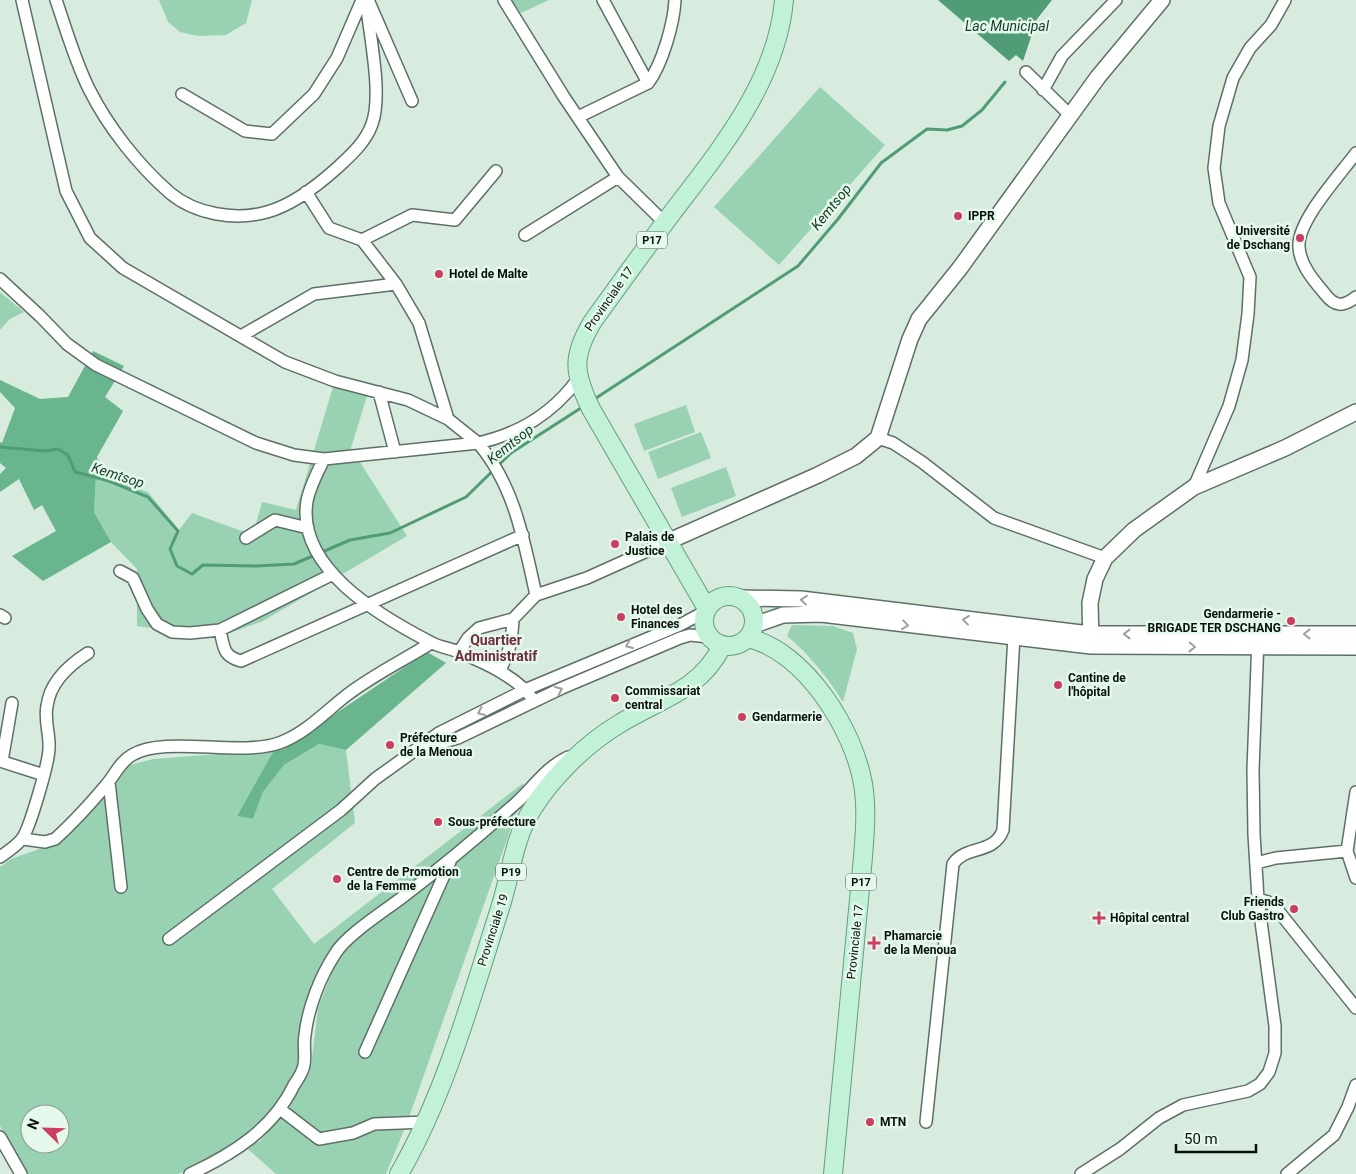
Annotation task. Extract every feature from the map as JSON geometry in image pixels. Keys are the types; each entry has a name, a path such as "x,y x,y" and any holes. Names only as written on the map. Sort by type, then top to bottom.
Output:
{"main road":[{"name":"Provinciale 17","path":"706,609 585,394 577,360 580,342 593,321 719,150 754,94 773,52 784,0"},
{"path":"722,597 739,598 751,609 751,632 736,646 716,641 704,625 706,609 722,597"},
{"name":"Provinciale 17","path":"751,632 783,654 822,693 836,715 855,756 863,783 866,812 863,856 833,1174"},
{"name":"Provinciale 19","path":"399,1174 426,1122 478,977 506,888 521,830 532,809 545,791 585,750 618,724 700,678 711,666 716,641"}],"street":[{"path":"22,0 66,191 90,238 123,268 290,364 335,381 408,400 448,419 478,443 492,460 508,493 523,535 536,595"},
{"path":"56,0 89,89 114,130 143,166 171,194 200,211 236,215 266,212 297,199 356,151 372,124 376,92 365,0"},
{"path":"182,94 245,131 272,134 314,94 337,58 365,0"},
{"path":"365,0 412,101"},
{"path":"504,0 578,118 618,177 665,223"},
{"path":"603,0 648,83"},
{"path":"578,118 648,83 656,73 674,12 675,0"},
{"path":"1043,90 1062,56 1116,0"},
{"path":"459,652 468,638 479,628 512,619 536,595 587,578 818,475 856,456 878,438 910,339 919,319 960,268 1070,115 1162,0"},
{"path":"1194,487 1228,406 1242,360 1248,314 1250,276 1219,203 1214,168 1219,126 1233,78 1250,48 1271,24 1285,0"},
{"path":"1026,72 1070,115"},
{"path":"1356,153 1310,216 1300,237 1299,246 1301,257 1308,270 1330,300 1337,305 1346,305 1356,297"},
{"path":"362,240 412,215 454,220 496,171"},
{"path":"524,234 618,177"},
{"path":"306,192 329,228 362,240 396,284 419,323 448,419"},
{"path":"0,279 67,344 96,365 256,443 294,455 324,459 478,443 499,439 529,424 566,396 585,394"},
{"path":"241,336 314,294 396,284"},
{"path":"379,392 395,452"},
{"path":"1090,640 1090,603 1095,579 1105,558 1134,530 1194,487 1285,448 1356,412"},
{"path":"878,438 922,462 994,518 1105,558"},
{"path":"324,459 311,484 307,503 308,528 316,550 331,575 367,603 431,643 459,652 499,671 526,689 534,701"},
{"path":"246,538 274,520 308,528"},
{"path":"220,630 224,650 230,658 241,661 367,603 523,535"},
{"path":"120,572 133,578 147,609 157,624 172,632 190,633 220,630 331,575"},
{"path":"739,598 801,599 871,615 1014,636 1090,640 1258,641 1356,646"},
{"path":"169,939 340,810 375,779 439,733 526,689 680,625 706,609"},
{"path":"751,632 783,615 871,615 1090,640"},
{"path":"499,671 508,657 512,641 512,619"},
{"path":"418,749 441,745 458,738 534,701 690,634 716,641"},
{"path":"1258,641 1356,634"},
{"path":"926,1122 953,864 961,856 995,843 1003,830 1014,636"},
{"path":"1082,1174 1120,1149 1159,1118 1183,1106 1248,1090 1260,1084 1269,1072 1275,1053 1275,1026 1258,900 1253,770 1258,641"},
{"path":"23,839 45,842 56,839 109,782 125,760 144,750 178,747 248,747 279,743 309,726 348,694 431,643"},
{"path":"0,857 23,839 44,776 50,746 47,706 63,673 74,662 88,653"},
{"path":"12,703 1,761 44,776"},
{"path":"190,1174 216,1162 254,1138 286,1101 304,1066 304,1035 312,1006 324,973 336,951 452,858 515,804 560,761 585,750"},
{"path":"109,782 120,887"},
{"path":"1356,792 1347,851 1356,878"},
{"path":"1256,863 1276,858 1347,851"},
{"path":"365,1052 452,858"},
{"path":"1258,900 1268,902 1276,908 1356,1008"},
{"path":"1287,1174 1334,1135 1348,1107 1356,1085"},
{"path":"280,1109 319,1139 353,1133 374,1124 426,1122"},
{"path":"0,1137 21,1174"}],"shaded area":[{"path":"159,0 252,0 246,23 226,35 198,36 180,32 168,22"},
{"path":"511,0 549,0 521,13"},
{"path":"820,87 885,145 779,265 714,207"},
{"path":"0,292 24,312 10,319 0,330"},
{"path":"93,351 124,366 105,397 123,411 97,457 94,512 111,542 43,581 12,556 56,531 42,505 34,510 19,479 0,492 0,474 6,468 0,463 0,442 2,443 15,408 0,392 0,380 40,399 68,397"},
{"path":"333,387 367,396 351,448 407,536 263,621 219,637 137,626 137,569 111,542 94,512 97,457 108,478 148,492 179,530 192,513 253,535 262,502 296,510"},
{"path":"686,405 695,432 644,451 634,424"},
{"path":"701,432 711,458 658,479 648,452"},
{"path":"726,467 736,496 682,517 671,488"},
{"path":"792,625 833,626 853,633 857,649 843,702 818,667 787,636"},
{"path":"427,652 446,663 346,750 319,744 284,765 263,792 253,819 237,816 274,750 283,749"},
{"path":"319,744 346,750 355,823 272,889 314,944 522,784 533,793 517,811 407,1123 386,1174 276,1174 241,1143 215,1159 178,1174 24,1174 0,1126 0,867 11,859 56,843 112,788 130,765 153,759 274,750 237,816 253,819 263,792 284,765","holes":["327,956 335,964 318,1008 311,1067 291,1105 259,1142 241,1143 283,1095 300,1061 300,1033 322,964"]}],"water":[{"name":"Lac Municipal","path":"938,0 1052,0 1037,19 1023,61 1016,55 1009,61"}],"waterway":[{"name":"Kemtsop","path":"593,400 798,266 838,219 881,163 927,129 947,130 962,126 982,110 1005,82"},
{"name":"Kemtsop","path":"0,447 45,451 58,449 68,455 75,472 109,481 148,497 178,531 170,549 177,566 192,574 203,565 256,566 294,564 350,540 390,533 466,497 511,453 584,406"}],"place":[{"name":"IPPR","path":"958,216"},
{"name":"Université de Dschang","path":"1300,238"},
{"name":"Hotel de Malte","path":"439,274"},
{"name":"Palais de Justice","path":"615,544"},
{"name":"Hotel des Finances","path":"621,617"},
{"name":"Gendarmerie - BRIGADE TER DSCHANG","path":"1291,621"},
{"name":"Cantine de l'hôpital","path":"1058,685"},
{"name":"Commissariat central","path":"615,698"},
{"name":"Gendarmerie","path":"742,717"},
{"name":"Préfecture de la Menoua","path":"390,745"},
{"name":"Sous-préfecture","path":"438,822"},
{"name":"Centre de Promotion de la Femme","path":"337,879"},
{"name":"Friends Club Gastro","path":"1294,909"},
{"name":"Hôpital central","path":"1099,918"},
{"name":"Phamarcie de la Menoua","path":"874,943"},
{"name":"MTN","path":"870,1122"}],"district":[{"name":"Quartier Administratif","path":"496,648"}]}
